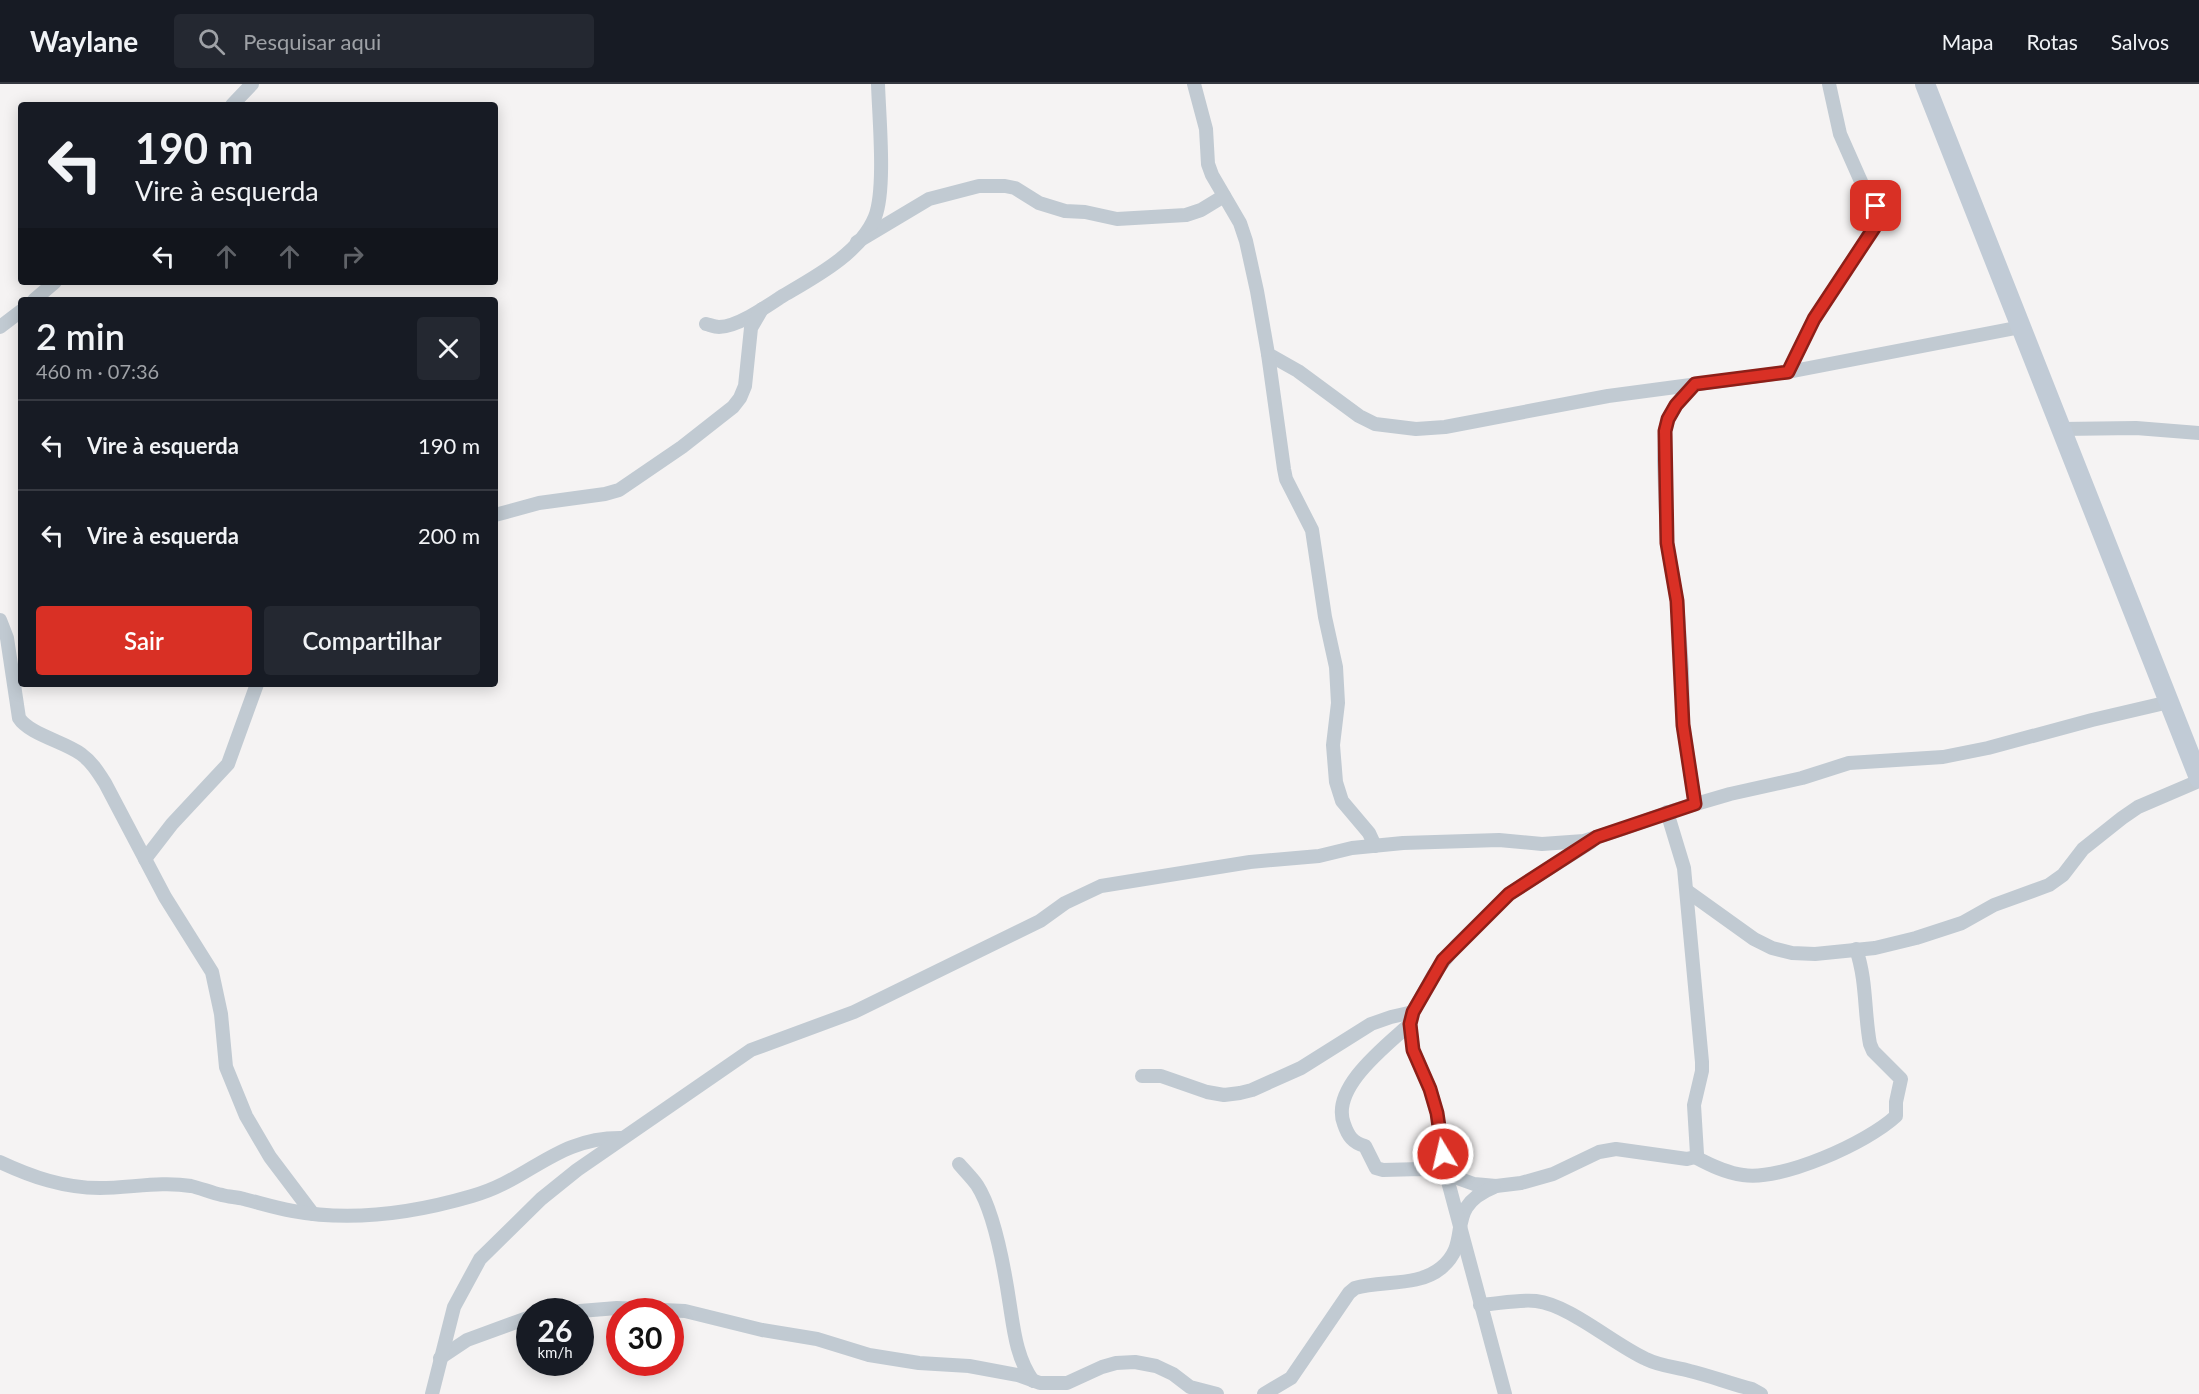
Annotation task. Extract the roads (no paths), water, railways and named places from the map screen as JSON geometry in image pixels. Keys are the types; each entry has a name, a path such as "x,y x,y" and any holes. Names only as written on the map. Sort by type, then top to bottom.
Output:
{"street":[{"path":"234,102 252,84"},
{"path":"706,324 720,327 733,324 820,274 857,242 875,217 880,192 878,84"},
{"path":"1194,84 1206,129 1208,164 1240,223 1246,241 1268,354 1286,479 1312,530 1325,617 1336,667 1338,703 1333,745 1336,782 1342,801 1369,833 1375,846"},
{"path":"1788,372 1814,319 1874,228 1877,215 1876,206 1863,186 1840,134 1829,84"},
{"path":"1687,891 1754,939 1773,948 1792,953 1815,954 1875,948 1925,935 1962,922 1994,905 2049,885 2063,875 2083,849 2122,818 2138,807 2199,780 1925,84"},
{"path":"857,242 929,199 979,186 1015,188 1039,203 1065,211 1085,212 1117,219 1186,215 1202,210 1224,196"},
{"path":"38,297 52,285"},
{"path":"498,514 539,503 619,490 682,447 733,407 740,398 745,387 751,328 762,309"},
{"path":"0,327 18,313"},
{"path":"1268,354 1298,370 1359,416 1375,424 1396,428 1445,427 1608,396 1788,372 2021,327"},
{"path":"1695,384 1676,405 1668,419 1665,431 1664,461 1667,543 1678,624 1683,725 1695,804"},
{"path":"2061,429 2136,428 2199,433"},
{"path":"0,620 7,638 19,718 27,726 79,752 96,768 165,897 212,972 221,1014 226,1067 246,1116 270,1157 313,1214"},
{"path":"145,860 172,824 228,764 256,687"},
{"path":"432,1394 454,1307 480,1259 542,1199 577,1170 751,1050 854,1012 1040,921 1101,886 1223,867 1319,856 1352,848 1403,843 1498,840 1542,844 1584,841 1695,804 1802,778 1849,763 1943,757 1988,748 2169,702"},
{"path":"1667,813 1683,858 1702,1071 1694,1105 1697,1154 1695,1157"},
{"path":"1597,837 1504,898 1443,960 1412,1018 1350,1085 1341,1108 1342,1120 1350,1138 1365,1146 1376,1168 1383,1170 1421,1169 1446,1174 1474,1184 1496,1186 1521,1183 1553,1174 1599,1152 1616,1149 1687,1159 1695,1157 1715,1167 1745,1176 1798,1168 1854,1143 1896,1116 1900,1079 1873,1052 1870,1044 1866,993 1861,963 1856,950"},
{"path":"1142,1076 1161,1076 1207,1092 1224,1095 1240,1093 1301,1068 1371,1024 1390,1017 1412,1018"},
{"path":"1412,1018 1413,1050 1430,1089 1437,1113 1446,1174 1505,1394"},
{"path":"0,1162 26,1175 55,1183 100,1188 191,1186 224,1196 313,1214 375,1215 471,1197 504,1185 571,1145 591,1139 622,1138"},
{"path":"959,1164 976,1183 990,1214 1008,1289 1021,1358 1036,1382 1051,1394"},
{"path":"1264,1394 1291,1378 1349,1293 1361,1287 1425,1276 1440,1269 1451,1257 1457,1243 1462,1213 1467,1204 1476,1196 1496,1186"},
{"path":"1480,1305 1524,1301 1545,1303 1571,1315 1625,1349 1647,1359 1666,1367 1692,1371 1752,1389 1761,1394"},
{"path":"594,1310 617,1308 685,1311 762,1330 817,1340 869,1355 919,1363 969,1366 1012,1374 1036,1382 1067,1383 1102,1367 1116,1363 1135,1362 1156,1366 1173,1374 1190,1387 1217,1394"},
{"path":"440,1358 467,1340 516,1322"}]}
